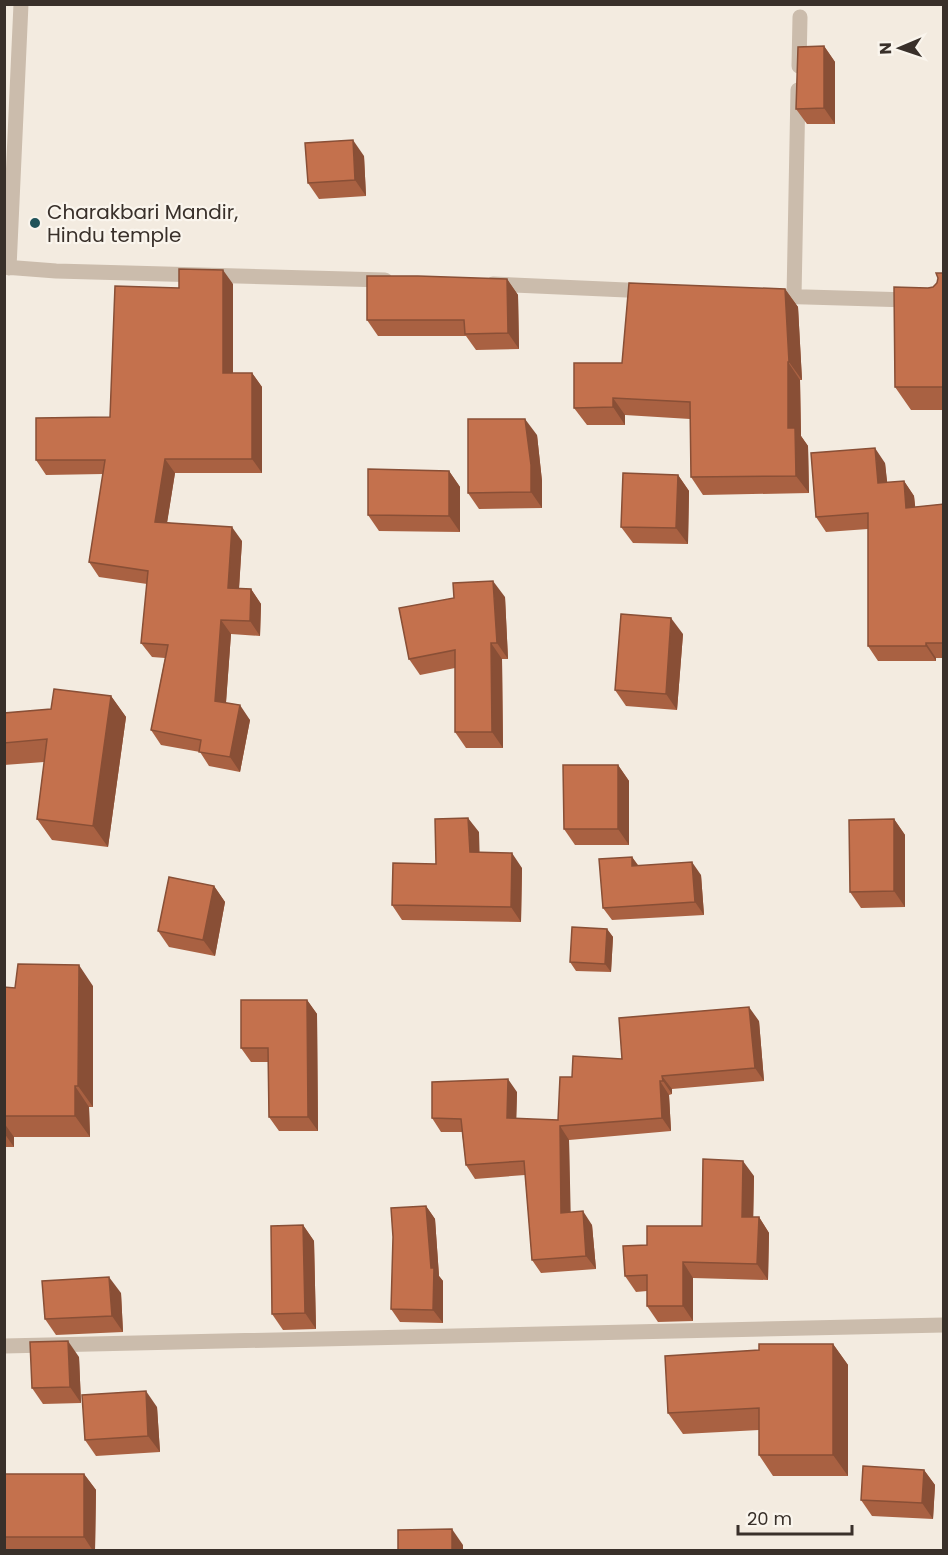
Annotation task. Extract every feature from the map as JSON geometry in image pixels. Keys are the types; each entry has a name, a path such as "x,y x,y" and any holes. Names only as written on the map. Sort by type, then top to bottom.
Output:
{"street":[{"path":"21,4 7,268 405,281"},
{"path":"794,297 800,17"},
{"path":"476,284 663,292"},
{"path":"757,296 944,301"},
{"path":"4,1346 944,1325"}],"building":[{"path":"824,46 824,108 796,109 798,47"},
{"path":"353,140 355,180 308,183 305,143"},
{"path":"179,269 223,270 223,373 252,373 252,459 165,459 155,522 232,527 228,588 251,589 250,621 221,620 215,701 240,705 230,757 199,752 201,740 151,730 168,645 141,643 148,571 89,562 105,460 36,460 36,418 110,417 115,286 179,288"},
{"path":"936,273 944,273 944,387 895,387 894,287 933,287 937,283"},
{"path":"367,276 507,279 508,333 465,334 464,320 367,320"},
{"path":"629,283 785,289 789,362 788,428 795,428 796,476 691,477 690,402 613,398 613,407 574,408 574,363 622,363"},
{"path":"468,419 525,419 531,465 531,492 468,493"},
{"path":"875,448 878,483 904,481 906,508 944,504 944,643 926,643 926,646 868,646 868,513 816,517 811,453"},
{"path":"368,469 449,471 449,516 368,515"},
{"path":"623,473 678,475 676,528 621,527"},
{"path":"493,581 497,643 491,643 492,732 455,732 455,650 409,659 399,608 454,598 453,583"},
{"path":"621,614 671,618 666,694 615,690"},
{"path":"54,689 111,696 93,826 37,819 47,739 4,743 4,713 51,709"},
{"path":"563,765 618,765 618,829 564,829"},
{"path":"468,818 470,852 512,853 511,907 392,905 393,863 436,864 435,819"},
{"path":"894,819 894,891 850,892 849,820"},
{"path":"632,857 632,866 692,862 695,902 603,908 599,859"},
{"path":"169,877 214,886 203,940 158,931"},
{"path":"572,927 607,929 605,964 570,962"},
{"path":"18,964 79,965 78,1086 75,1086 75,1116 4,1116 4,987 15,988"},
{"path":"241,1000 307,1000 308,1117 269,1117 268,1048 241,1048"},
{"path":"749,1007 755,1068 662,1076 663,1081 660,1081 662,1118 560,1126 561,1213 583,1211 586,1256 532,1260 524,1161 466,1165 461,1119 432,1118 432,1082 508,1079 507,1118 558,1120 560,1077 572,1077 573,1056 622,1059 619,1018"},
{"path":"703,1159 743,1161 742,1217 759,1217 757,1264 683,1262 683,1306 647,1306 647,1275 625,1276 623,1246 647,1245 647,1226 702,1226"},
{"path":"426,1206 431,1268 434,1268 433,1310 391,1309 393,1237 391,1208"},
{"path":"303,1225 305,1313 272,1314 271,1226"},
{"path":"109,1277 112,1316 45,1319 42,1281"},
{"path":"68,1341 70,1387 32,1388 30,1342"},
{"path":"759,1344 833,1344 833,1455 759,1455 759,1408 668,1413 665,1356 759,1350"},
{"path":"146,1391 148,1436 85,1440 82,1395"},
{"path":"863,1466 924,1470 922,1503 861,1500"},
{"path":"4,1474 84,1474 84,1537 4,1537"},
{"path":"452,1529 452,1551 398,1551 398,1530"}],"place":[{"name":"Charakbari Mandir, Hindu temple","path":"35,223"}]}
